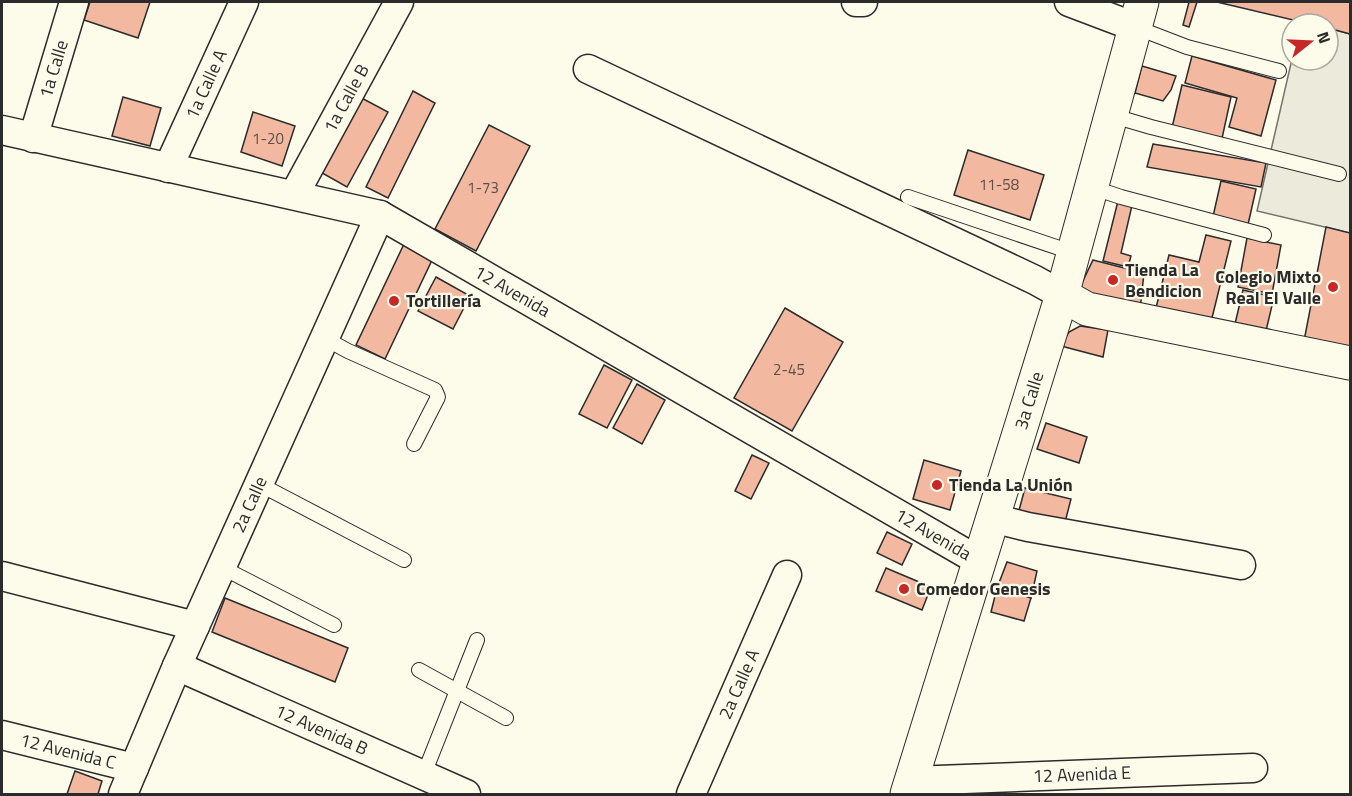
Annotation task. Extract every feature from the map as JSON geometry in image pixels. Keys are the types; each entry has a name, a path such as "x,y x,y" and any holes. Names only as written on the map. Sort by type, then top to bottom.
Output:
{"main road":[{"name":"3a Calle","path":"909,788 1062,295 1138,14"},
{"path":"1062,295 1087,309 1350,363"}],"street":[{"name":"1a Calle","path":"33,138 74,2"},
{"name":"1a Calle A","path":"168,168 244,2"},
{"name":"1a Calle B","path":"294,195 399,2"},
{"path":"856,2 863,2"},
{"path":"1070,2 1138,14"},
{"path":"588,69 1035,280 1062,295"},
{"name":"12 Avenida","path":"2,130 380,214 979,561"},
{"name":"2a Calle","path":"123,795 177,666 380,214"},
{"path":"992,518 1028,527 1241,565"},
{"name":"2a Calle A","path":"691,795 787,575"},
{"path":"2,576 195,626"},
{"name":"12 Avenida B","path":"177,666 466,795"},
{"name":"12 Avenida C","path":"2,735 134,768"},
{"name":"12 Avenida E","path":"909,788 1252,768"}],"lane":[{"path":"1138,14 1187,47 1279,71"},
{"path":"1110,115 1339,174"},
{"path":"1091,188 1264,236"},
{"path":"908,197 1074,253"},
{"path":"324,338 435,390 438,397 414,444"},
{"path":"259,484 404,560"},
{"path":"222,567 334,625"},
{"path":"423,774 477,640"},
{"path":"419,670 506,718"}],"shaded area":[{"path":"1340,31 1350,34 1350,233 1257,211 1289,72 1340,72"}],"building":[{"path":"90,2 150,2 138,38 84,20"},
{"path":"1189,2 1197,2 1189,27 1183,25"},
{"path":"1217,2 1350,2 1350,34 1340,31 1340,12 1280,12 1280,17"},
{"path":"1192,56 1276,80 1261,136 1229,127 1237,98 1185,83"},
{"path":"1142,66 1176,76 1171,90 1163,101 1135,93"},
{"path":"1182,85 1231,97 1221,143 1171,132"},
{"path":"413,91 435,103 388,198 366,187"},
{"path":"356,95 388,112 347,187 315,169"},
{"path":"123,97 161,108 150,146 112,136"},
{"path":"253,112 295,126 282,166 241,152"},
{"path":"489,125 530,146 476,251 435,229"},
{"path":"1153,144 1266,163 1261,187 1147,167"},
{"path":"968,150 1044,175 1030,220 954,195"},
{"path":"1221,181 1256,189 1247,229 1212,221"},
{"path":"1119,197 1133,201 1121,253 1131,256 1128,267 1103,261"},
{"name":"Colegio Mixto Real El Valle","path":"1326,227 1350,233 1350,351 1304,341"},
{"path":"1206,235 1231,241 1210,326 1155,312 1169,255 1199,262"},
{"path":"1247,238 1281,245 1272,294 1238,287"},
{"name":"Tortillería","path":"404,244 433,258 385,359 356,345"},
{"name":"Tienda La Bendicion","path":"1093,260 1144,273 1140,310 1091,300 1080,287"},
{"path":"436,277 470,296 453,329 418,311"},
{"path":"1243,290 1274,297 1265,335 1234,328"},
{"path":"785,308 843,342 792,431 734,398"},
{"path":"1080,326 1108,330 1103,357 1061,346 1069,332"},
{"path":"604,365 632,380 607,428 579,414"},
{"path":"637,384 665,400 642,444 613,428"},
{"path":"1046,423 1087,437 1079,463 1037,449"},
{"path":"752,455 769,463 751,499 735,491"},
{"name":"Tienda La Unión","path":"924,460 961,471 950,510 913,499"},
{"path":"1025,488 1071,499 1063,530 1017,518"},
{"path":"887,532 912,544 902,565 877,553"},
{"path":"1007,562 1037,571 1031,598 997,588"},
{"name":"Comedor Genesis","path":"886,568 931,587 922,610 876,591"},
{"path":"997,588 1031,598 1024,621 991,612"},
{"path":"225,598 348,648 335,682 212,632"},
{"path":"75,771 102,781 98,794 67,794"}],"place":[{"name":"Tienda La Bendicion","path":"1113,280"},
{"name":"Colegio Mixto Real El Valle","path":"1333,287"},
{"name":"Tortillería","path":"394,301"},
{"name":"Tienda La Unión","path":"937,485"},
{"name":"Comedor Genesis","path":"904,589"}]}
